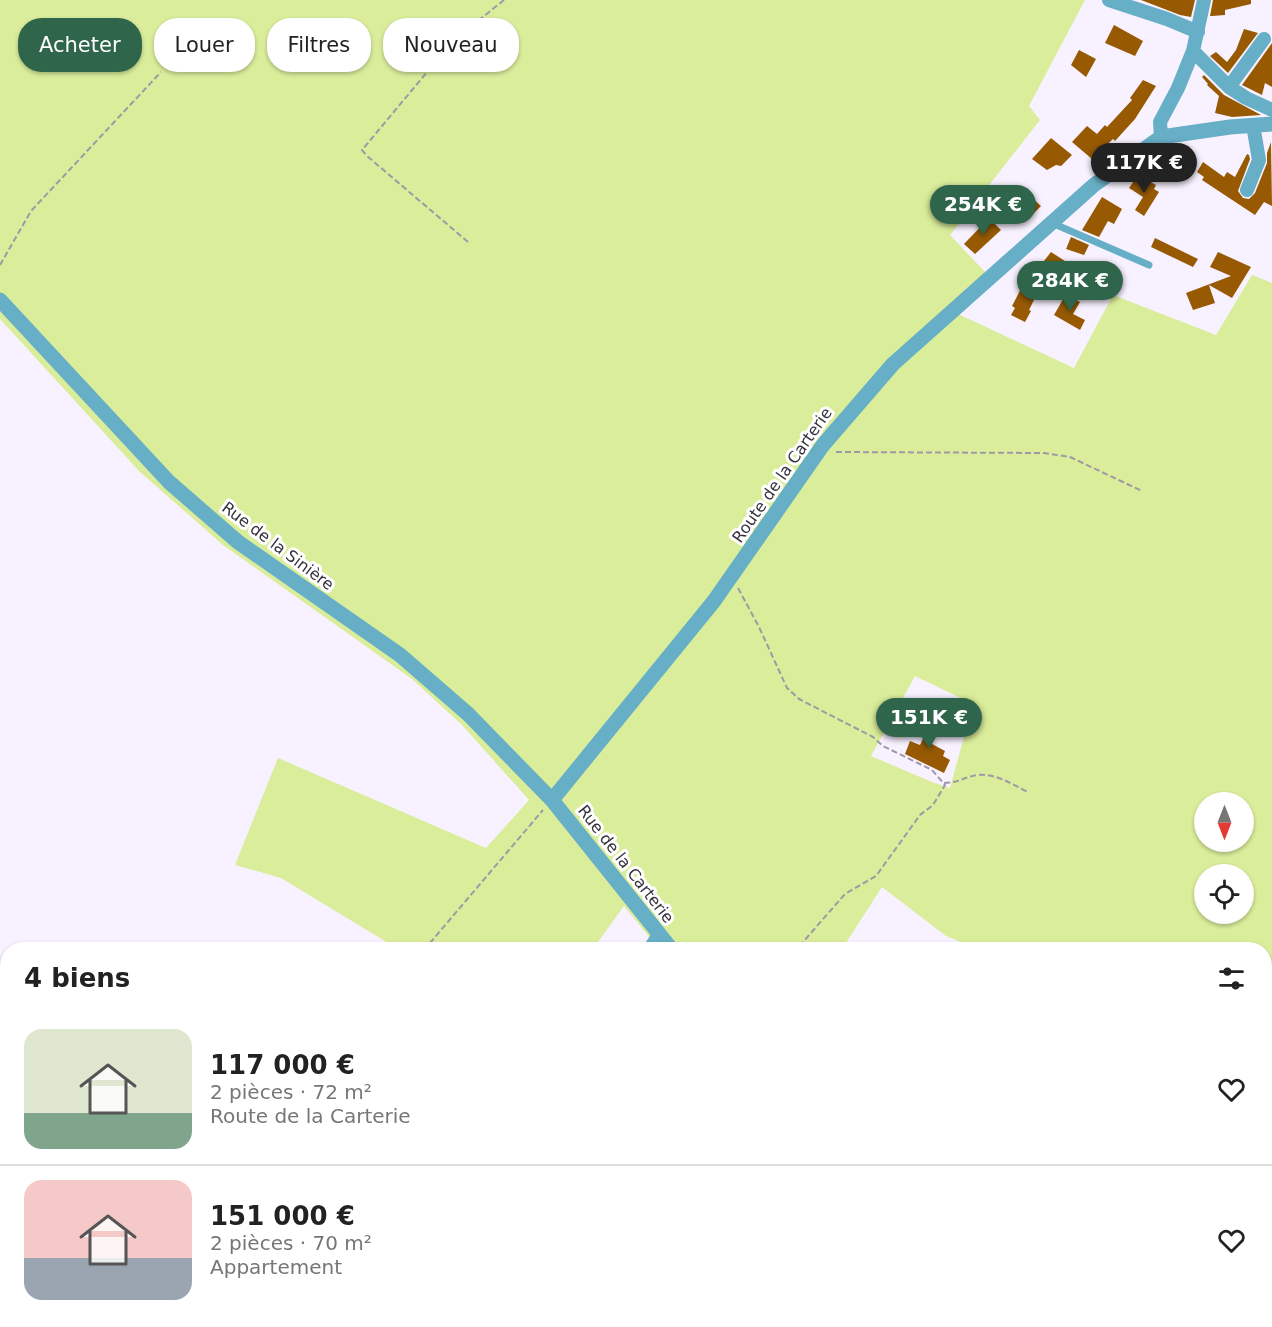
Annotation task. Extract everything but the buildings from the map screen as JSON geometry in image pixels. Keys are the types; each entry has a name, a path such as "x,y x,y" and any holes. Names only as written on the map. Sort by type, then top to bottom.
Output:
{"street":[{"path":"1109,0 1167,19 1198,33"},
{"path":"1204,0 1193,51 1178,88 1160,122 1161,137 1185,132 1272,124"},
{"path":"1229,87 1264,39"},
{"path":"1193,51 1229,87 1272,110"},
{"path":"1247,190 1259,160 1253,125"},
{"name":"Route de la Carterie","path":"552,800 735,573 823,445 893,364 1094,185 1161,137"},
{"name":"Rue de la Sinière","path":"0,300 169,483 238,542 400,655 468,714 552,800"},
{"name":"Rue de la Carterie","path":"552,800 665,942"},
{"path":"654,942 659,935"}],"lane":[{"path":"1052,222 1149,265"}],"path":[{"path":"468,242 367,156 363,150 453,41 504,0"},
{"path":"0,265 31,211 161,72"},
{"path":"823,445 835,452 1044,453 1070,458 1143,491"},
{"path":"735,573 738,588 759,627 786,688 799,699 873,737 883,747 932,770 944,783 955,783 977,775 997,776 1028,792"},
{"path":"803,942 845,894 876,876 920,815 933,805 944,783"},
{"path":"430,942 552,800"}],"green space":[{"path":"0,0 1085,0 1029,106 1040,120 950,235 985,272 956,313 1074,368 1113,295 1216,335 1252,275 1272,283 1272,942 960,942 946,936 882,887 847,942 653,942 624,906 598,942 386,942 281,878 235,865 278,758 486,848 529,800 462,725 412,679 223,545 139,471 0,319","holes":["915,676 973,704 950,788 871,756"]}]}
